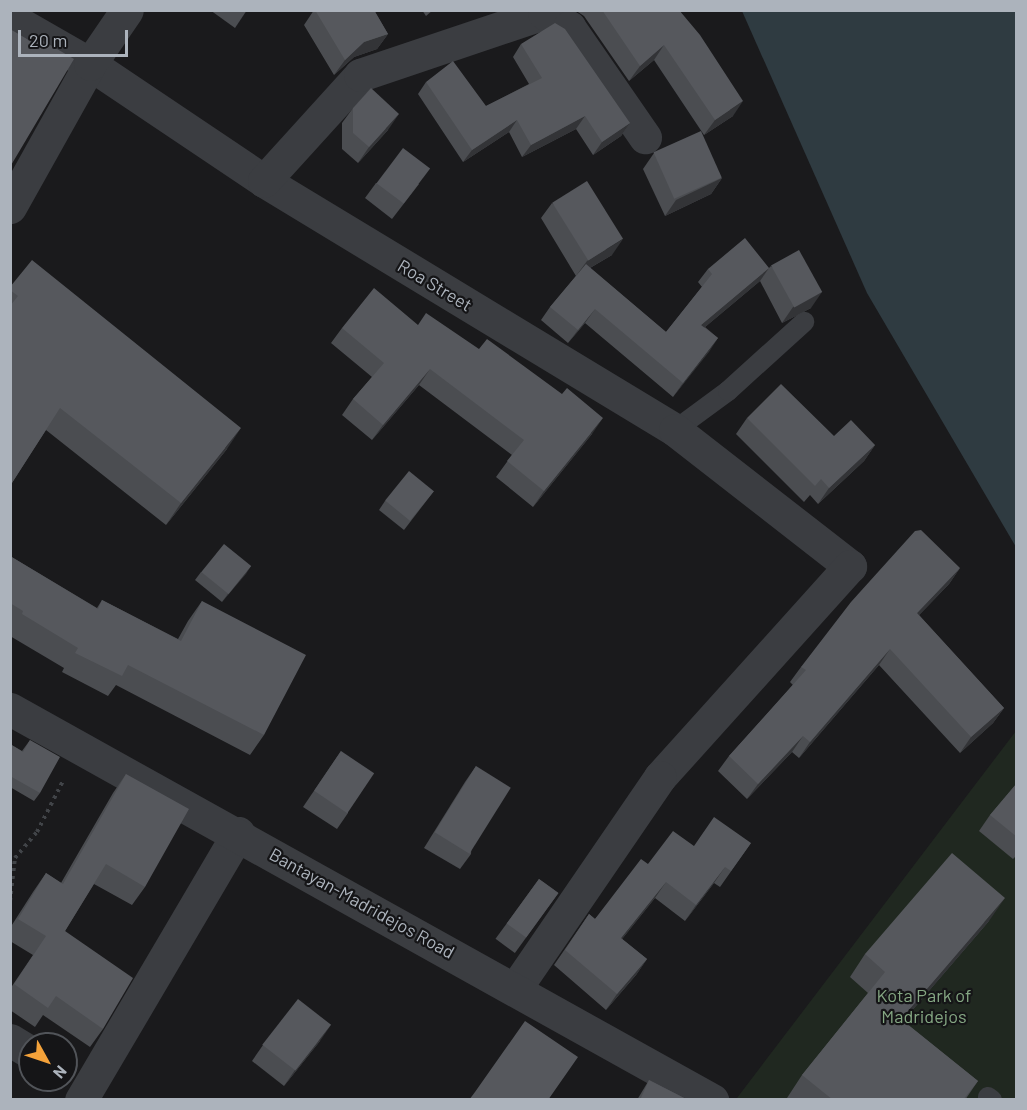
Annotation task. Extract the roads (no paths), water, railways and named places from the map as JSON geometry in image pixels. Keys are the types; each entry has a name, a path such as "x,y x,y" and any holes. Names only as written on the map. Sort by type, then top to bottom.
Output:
{"street":[{"path":"10,207 90,64 127,10"},
{"path":"264,181 360,75 544,13 569,27 645,137"},
{"name":"Roa Street","path":"10,18 90,64 264,181 675,430 850,566 660,777 514,989"},
{"name":"Bantayan-Madridejos Road","path":"10,709 238,833 712,1100"},
{"path":"78,1087 238,833"}],"lane":[{"path":"675,430 728,391 804,322"}],"park label":[{"name":"Kota Park of Madridejos","path":"924,1006"}]}
